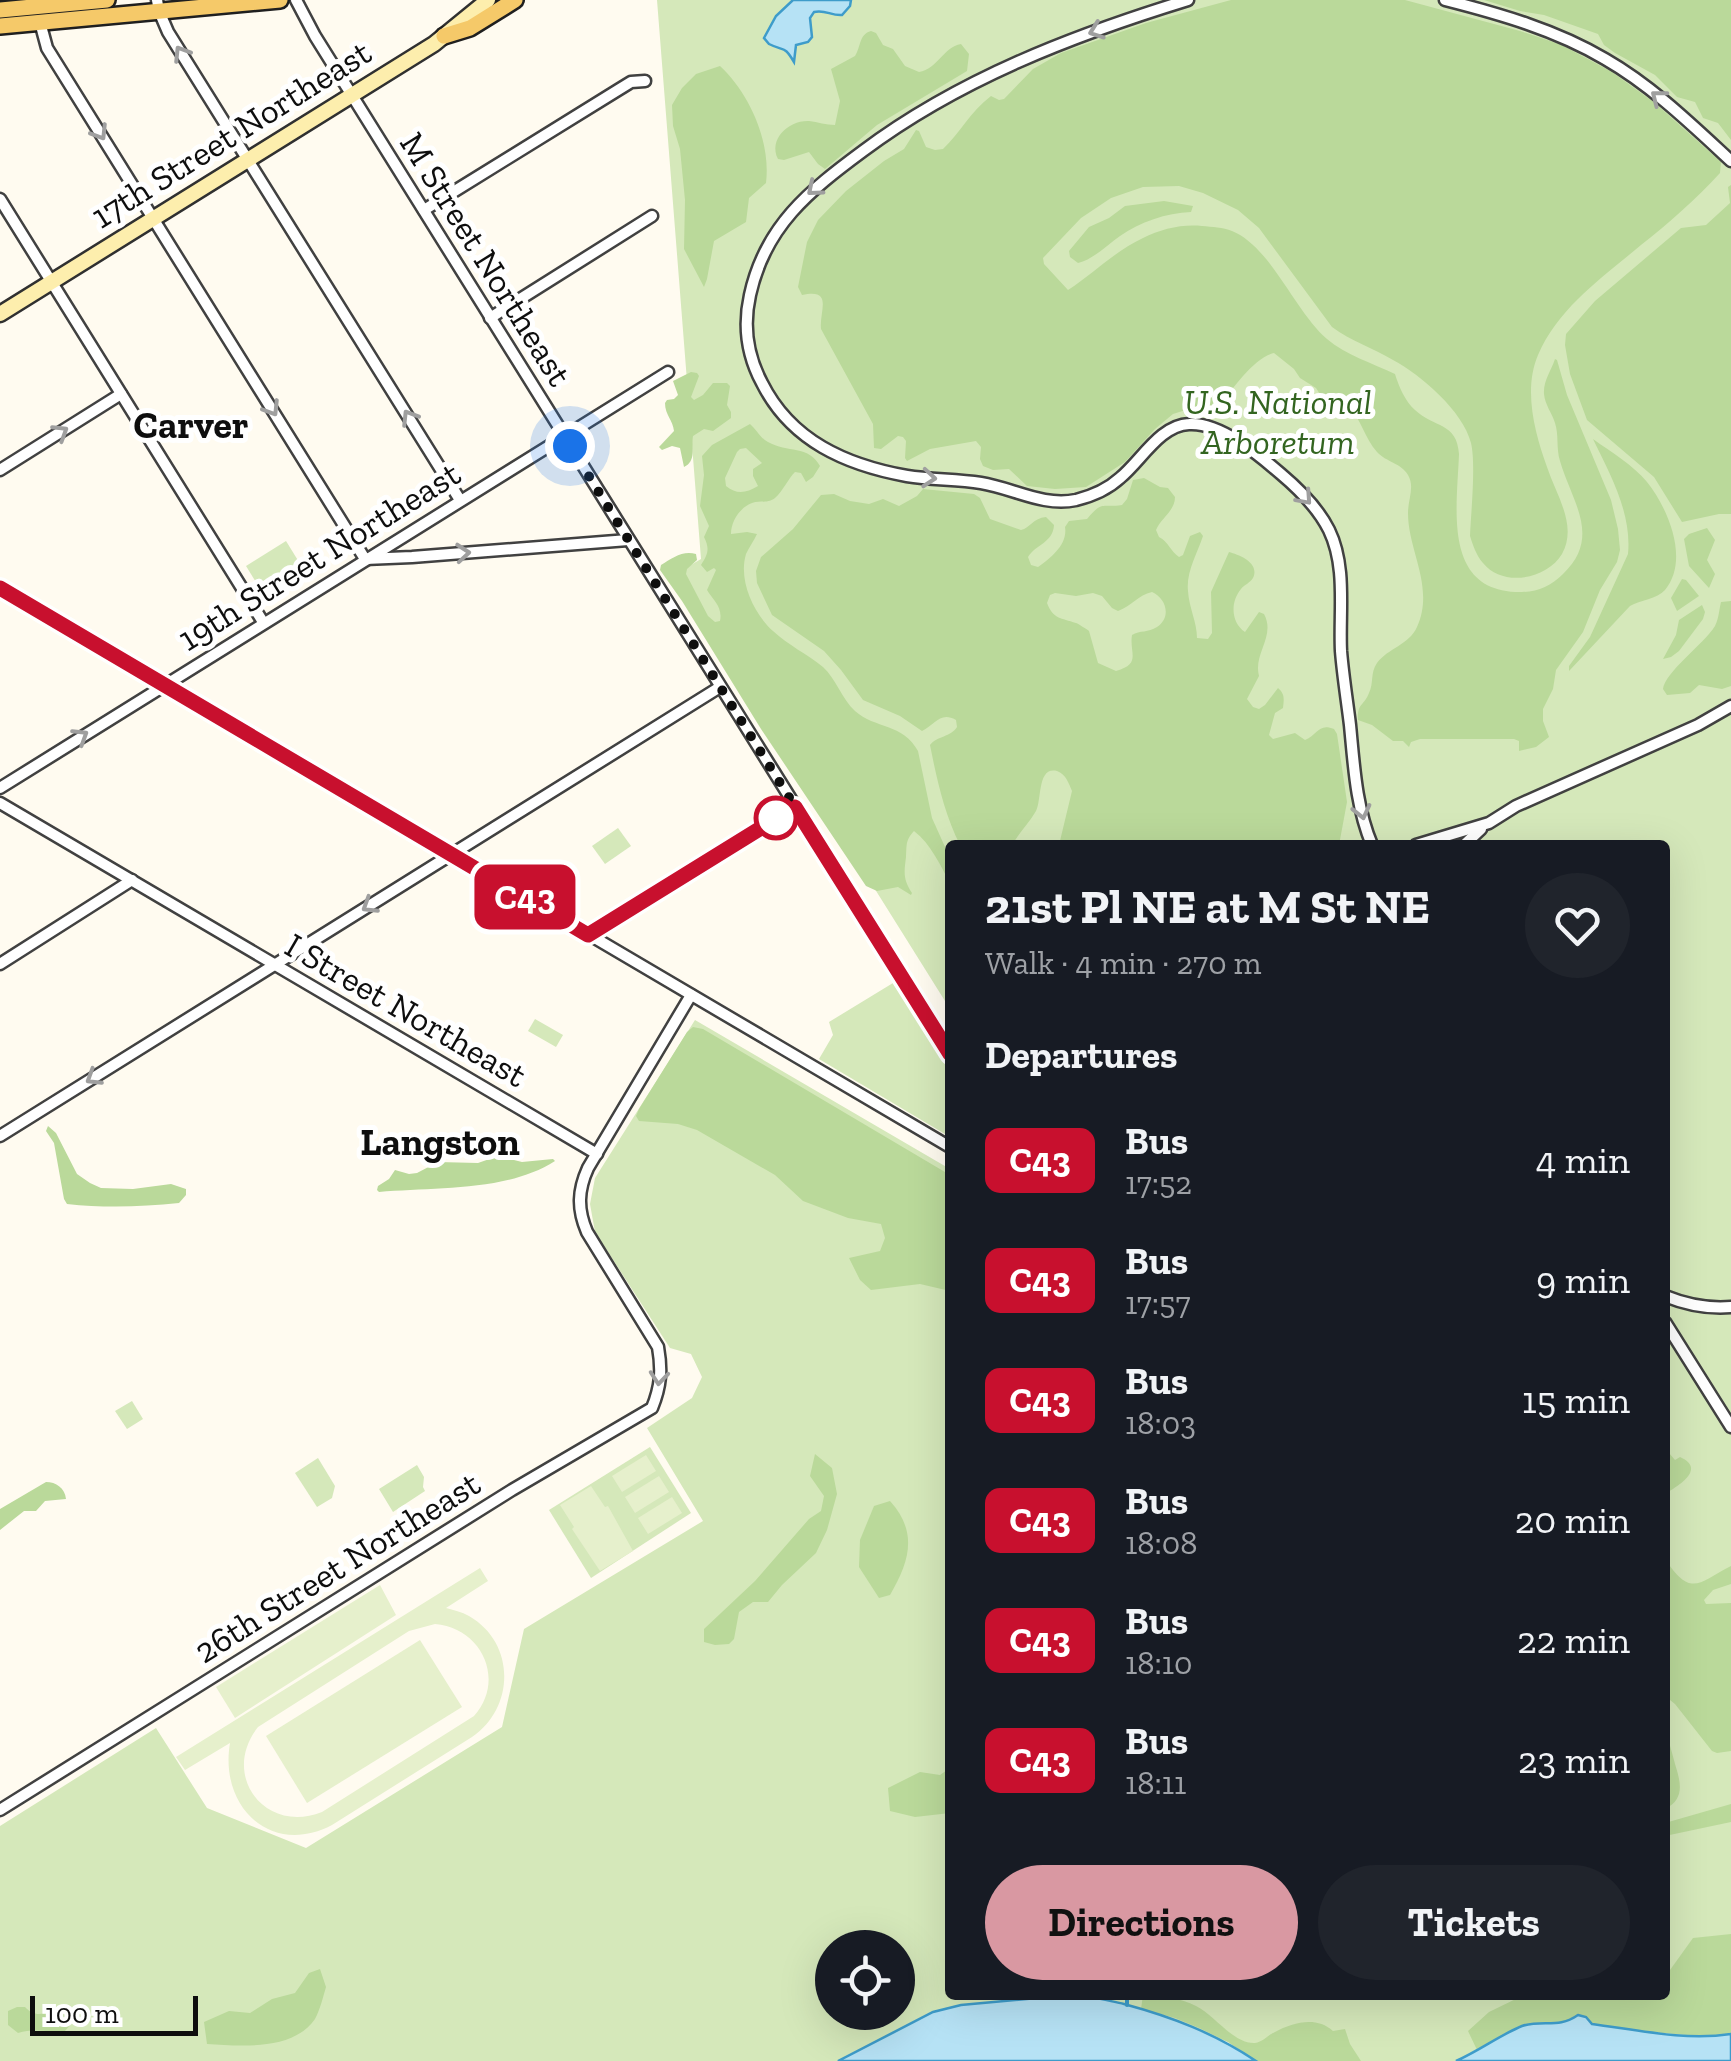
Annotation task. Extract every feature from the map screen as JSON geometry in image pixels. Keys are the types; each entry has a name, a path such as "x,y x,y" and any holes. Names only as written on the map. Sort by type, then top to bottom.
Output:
{"main road":[{"path":"0,10 107,0"},
{"path":"0,26 158,6 280,0"},
{"name":"17th Street Northeast","path":"0,314 444,36 488,0"},
{"path":"444,36 470,28 515,0"}],"street":[{"name":"M Street Northeast","path":"296,0 945,1046"},
{"path":"1188,0 1085,34 972,84 896,127 817,186 782,221 761,261 747,314 749,350 765,390 797,430 834,455 906,476 985,484 1050,502 1072,501 1111,485 1170,430 1192,424 1226,434 1280,473 1314,508 1336,550 1354,767 1361,814 1370,840"},
{"path":"1445,0 1550,32 1602,57 1661,98 1731,161"},
{"path":"158,6 168,32 460,500"},
{"path":"40,22 48,48 366,559 628,540"},
{"path":"424,210 631,82 644,81"},
{"path":"0,199 263,622"},
{"path":"490,318 652,216"},
{"name":"19th Street Northeast","path":"0,788 668,372"},
{"path":"0,470 121,394"},
{"path":"0,588 945,1144"},
{"path":"0,1136 720,686"},
{"path":"1469,840 1516,806 1731,706"},
{"name":"I Street Northeast","path":"0,802 597,1154"},
{"path":"588,935 795,807"},
{"path":"1432,840 1488,823"},
{"path":"0,964 132,880"},
{"path":"597,1154 691,995"},
{"name":"26th Street Northeast","path":"0,1810 512,1490 652,1408 660,1384 658,1347 592,1242 579,1207 581,1188 597,1154"},
{"path":"1670,1298 1711,1308 1731,1307"},
{"path":"1670,1330 1731,1428"}],"green space":[{"name":"U.S. National Arboretum","path":"657,0 1731,0 1731,2034 1709,2037 1541,2023 1456,2061 1256,2061 1228,2042 1106,2000 1670,2000 1670,840 945,840 945,1001 677,573 701,559"},
{"path":"1231,0 1405,0 1520,31 1562,45 1612,72 1655,103 1721,162 1720,173 1692,201 1570,308 1538,355 1531,383 1532,412 1568,532 1555,563 1524,577 1502,576 1492,571 1475,550 1470,536 1471,443 1450,407 1404,367 1332,327 1259,228 1238,210 1179,186 1143,187 1111,198 1081,218 1043,258 1068,290 1123,249 1164,230 1217,227 1246,239 1327,339 1395,374 1411,406 1454,436 1459,454 1460,544 1466,563 1478,579 1496,589 1522,592 1544,588 1563,574 1581,546 1581,519 1560,461 1554,419 1544,394 1546,380 1557,360 1567,395 1611,500 1620,550 1583,632 1556,670 1553,689 1543,709 1549,737 1536,747 1519,751 1519,741 1514,739 1420,739 1409,747 1358,720 1377,663 1413,633 1422,612 1422,583 1409,527 1410,480 1401,468 1377,452 1348,406 1334,409 1327,405 1316,388 1274,353 1251,368 1218,406 1195,407 1173,414 1125,462 1086,487 1027,486 1009,469 983,466 981,447 976,441 930,449 907,461 903,437 898,436 881,449 874,448 873,424 821,329 822,298 802,295 798,287 807,242 818,220 846,191 904,149 916,130 926,147 943,149 991,96 1004,99 1033,69 1061,53 1146,23"},
{"path":"1484,0 1731,0 1731,140 1718,123 1703,118 1695,102 1677,97 1655,75 1604,45 1598,34"},
{"path":"871,31 883,45 893,49 905,66 919,72 961,44 969,54 967,71 877,125 825,169 809,152 778,159 776,144 788,127 809,121 835,125 840,101 831,69 855,56 862,38"},
{"path":"720,66 741,90 762,135 766,183 749,198 746,222 714,241 704,287 684,249 685,200 672,105 696,74"},
{"path":"1731,185 1731,514 1682,522 1654,477 1587,420 1570,374 1566,334 1595,301 1681,228 1706,225 1730,203"},
{"path":"1164,201 1193,206 1191,212 1163,216 1136,226 1084,261 1078,263 1070,257 1069,251 1089,227 1125,206"},
{"path":"691,372 699,376 691,397 694,400 713,383 730,386 727,405 731,418 713,431 704,429 693,436 692,457 684,467 680,448 659,447 674,431 665,403 678,395 673,381"},
{"path":"750,424 765,441 804,452 820,466 806,482 801,473 795,472 775,498 743,508 731,534 757,534 746,554 744,575 754,606 766,624 823,667 855,711 905,735 918,751 932,818 945,847 945,874 930,848 914,831 907,843 905,867 911,895 898,887 877,891 866,886 660,570 661,565 678,555 696,554 697,560 686,574 708,616 720,621 719,608 707,590 716,570 707,572 701,565 707,551 704,537 709,526 700,506 702,456 712,445","holes":["746,448 762,463 753,469 758,486 742,492 726,486 725,478 740,449"]},
{"path":"1593,439 1635,470 1655,493 1669,520 1676,564 1665,590 1630,606 1569,671 1590,637 1628,554 1623,509"},
{"path":"1144,478 1168,488 1175,497 1173,506 1156,530 1179,557 1190,536 1200,532 1203,536 1188,584 1197,638 1208,639 1212,633 1211,592 1229,552 1254,568 1253,578 1237,594 1234,606 1237,623 1245,632 1259,612 1267,622 1259,676 1247,699 1259,709 1278,688 1282,692 1283,708 1275,713 1269,735 1273,739 1295,733 1305,740 1321,729 1334,729 1347,802 1340,840 1060,840 1072,791 1063,774 1051,771 1043,779 1036,811 1016,840 958,840 945,809 930,745 954,730 956,720 942,718 922,731 900,716 863,700 824,651 772,615 757,583 761,557 793,529 821,495 834,494 869,504 883,499 899,506 923,489 974,494 990,519 1021,530 1046,517 1054,525 1053,531 1028,557 1031,565 1038,567 1061,545 1069,521 1087,519 1096,509 1122,505 1133,480","holes":["1055,593 1093,593 1118,611 1147,593 1161,599 1166,613 1162,623 1132,635 1132,661 1116,671 1098,663 1089,631 1055,615 1047,603"]},
{"path":"1707,528 1715,540 1707,560 1715,574 1709,588 1689,566 1684,539"},
{"path":"286,541 307,575 267,600 246,566"},
{"path":"1682,579 1699,596 1677,611 1671,598"},
{"path":"1731,601 1731,686 1722,689 1699,685 1690,693 1667,695 1663,689 1665,682 1715,626 1721,602"},
{"path":"1702,605 1703,619 1679,651 1663,659 1679,620"},
{"path":"618,828 631,846 605,864 592,846"},
{"path":"893,983 945,1064 945,1134 819,1059 833,1035 829,1022"},
{"path":"535,1019 563,1035 556,1047 528,1031"},
{"path":"695,1020 945,1166 945,2000 1015,2000 961,2005 915,2021 915,1930 815,1930 815,2030 898,2030 838,2061 0,2061 0,1826 156,1728 207,1808 306,1848 502,1727 524,1629 703,1521 647,1428 692,1398 702,1377 691,1354 670,1348 595,1232 590,1204 595,1178"},
{"path":"693,1027 703,1029 945,1172 945,1290 920,1284 871,1290 860,1280 849,1258 880,1251 885,1238 881,1224 848,1218 803,1201 775,1175 697,1130 678,1124 639,1121 639,1109"},
{"path":"48,1126 56,1133 77,1174 90,1183 101,1188 133,1189 171,1184 186,1189 186,1195 179,1203 67,1204 54,1143 46,1131"},
{"path":"498,1156 522,1162 555,1161 536,1171 493,1183 377,1190 395,1170 417,1173 438,1162 478,1163"},
{"path":"132,1401 143,1419 127,1429 115,1411"},
{"path":"650,1447 691,1513 591,1578 549,1510"},
{"path":"815,1454 832,1468 837,1494 816,1553 768,1602 753,1602 739,1612 734,1639 729,1644 704,1642 704,1629 821,1511 824,1496 810,1476"},
{"path":"1670,1454 1691,1467 1683,1482 1670,1491"},
{"path":"646,1455 656,1471 622,1492 612,1476"},
{"path":"318,1458 335,1486 332,1498 317,1507 295,1473"},
{"path":"417,1465 424,1477 425,1491 393,1512 379,1489"},
{"path":"659,1476 669,1492 635,1513 625,1497"},
{"path":"46,1482 59,1486 66,1499 45,1501 36,1511 24,1511 0,1530 0,1509"},
{"path":"591,1486 608,1506 633,1551 600,1571 560,1505"},
{"path":"672,1497 682,1513 648,1534 638,1518"},
{"path":"890,1501 905,1524 908,1547 890,1595 879,1598 859,1567 860,1540 874,1506"},
{"path":"1670,1566 1682,1579 1695,1584 1731,1566 1731,1584 1713,1590 1704,1600 1706,1604 1731,1603 1731,1751 1712,1751 1670,1700"},
{"path":"480,1568 488,1581 446,1608 469,1616 495,1642 504,1676 496,1710 472,1737 332,1825 289,1835 254,1820 241,1806 233,1787 230,1743 185,1770 176,1757","holes":["435,1624 451,1628 476,1645 488,1672 488,1687 474,1716 322,1812 301,1817 283,1815 254,1796 244,1764 258,1727 409,1631"]},
{"path":"380,1585 396,1615 235,1718 216,1687"},
{"path":"420,1640 462,1707 307,1803 266,1736"},
{"path":"1670,1747 1680,1790 1670,1806"},
{"path":"920,1772 940,1775 945,1772 945,1814 915,1817 890,1811 888,1788"},
{"path":"1731,1804 1731,1822 1670,1835 1670,1822"},
{"path":"1731,1934 1731,2034 1709,2037 1628,2030 1571,2020 1524,2026 1478,2052 1468,2031 1489,2012 1514,2000 1670,2000 1670,1970 1693,1938"},
{"path":"320,1969 326,1987 317,2015 294,2037 266,2044 207,2044 204,2022 229,2011 250,2013 272,1999 295,1993 309,1973"},
{"path":"1142,2000 1190,2003 1247,2042 1258,2042 1297,2023 1320,2023 1333,2031 1345,2029 1361,2061 1256,2061 1199,2028 1141,2009"},
{"path":"61,2006 75,2020 64,2032 18,2033 8,2025 8,2011 17,2007 38,2014"}],"water":[{"path":"793,0 851,0 842,15 814,12 810,18 812,37 796,45 794,62 786,51 764,38 776,16"},
{"path":"1015,2000 1105,2000 1176,2020 1256,2061 838,2061 898,2030 915,2030 915,2021 933,2012"},
{"path":"1578,2015 1592,2024 1661,2034 1731,2034 1731,2061 1456,2061 1522,2026 1564,2022"}],"waterway":[{"path":"1127,2000 1127,2005"}],"bus line":[{"name":"C43","path":"0,588 588,935 795,807 945,1046"}],"district":[{"name":"Carver","path":"191,425"},
{"name":"Langston","path":"440,1142"}],"route":[{"path":"570,446 795,807 776,818"}]}
